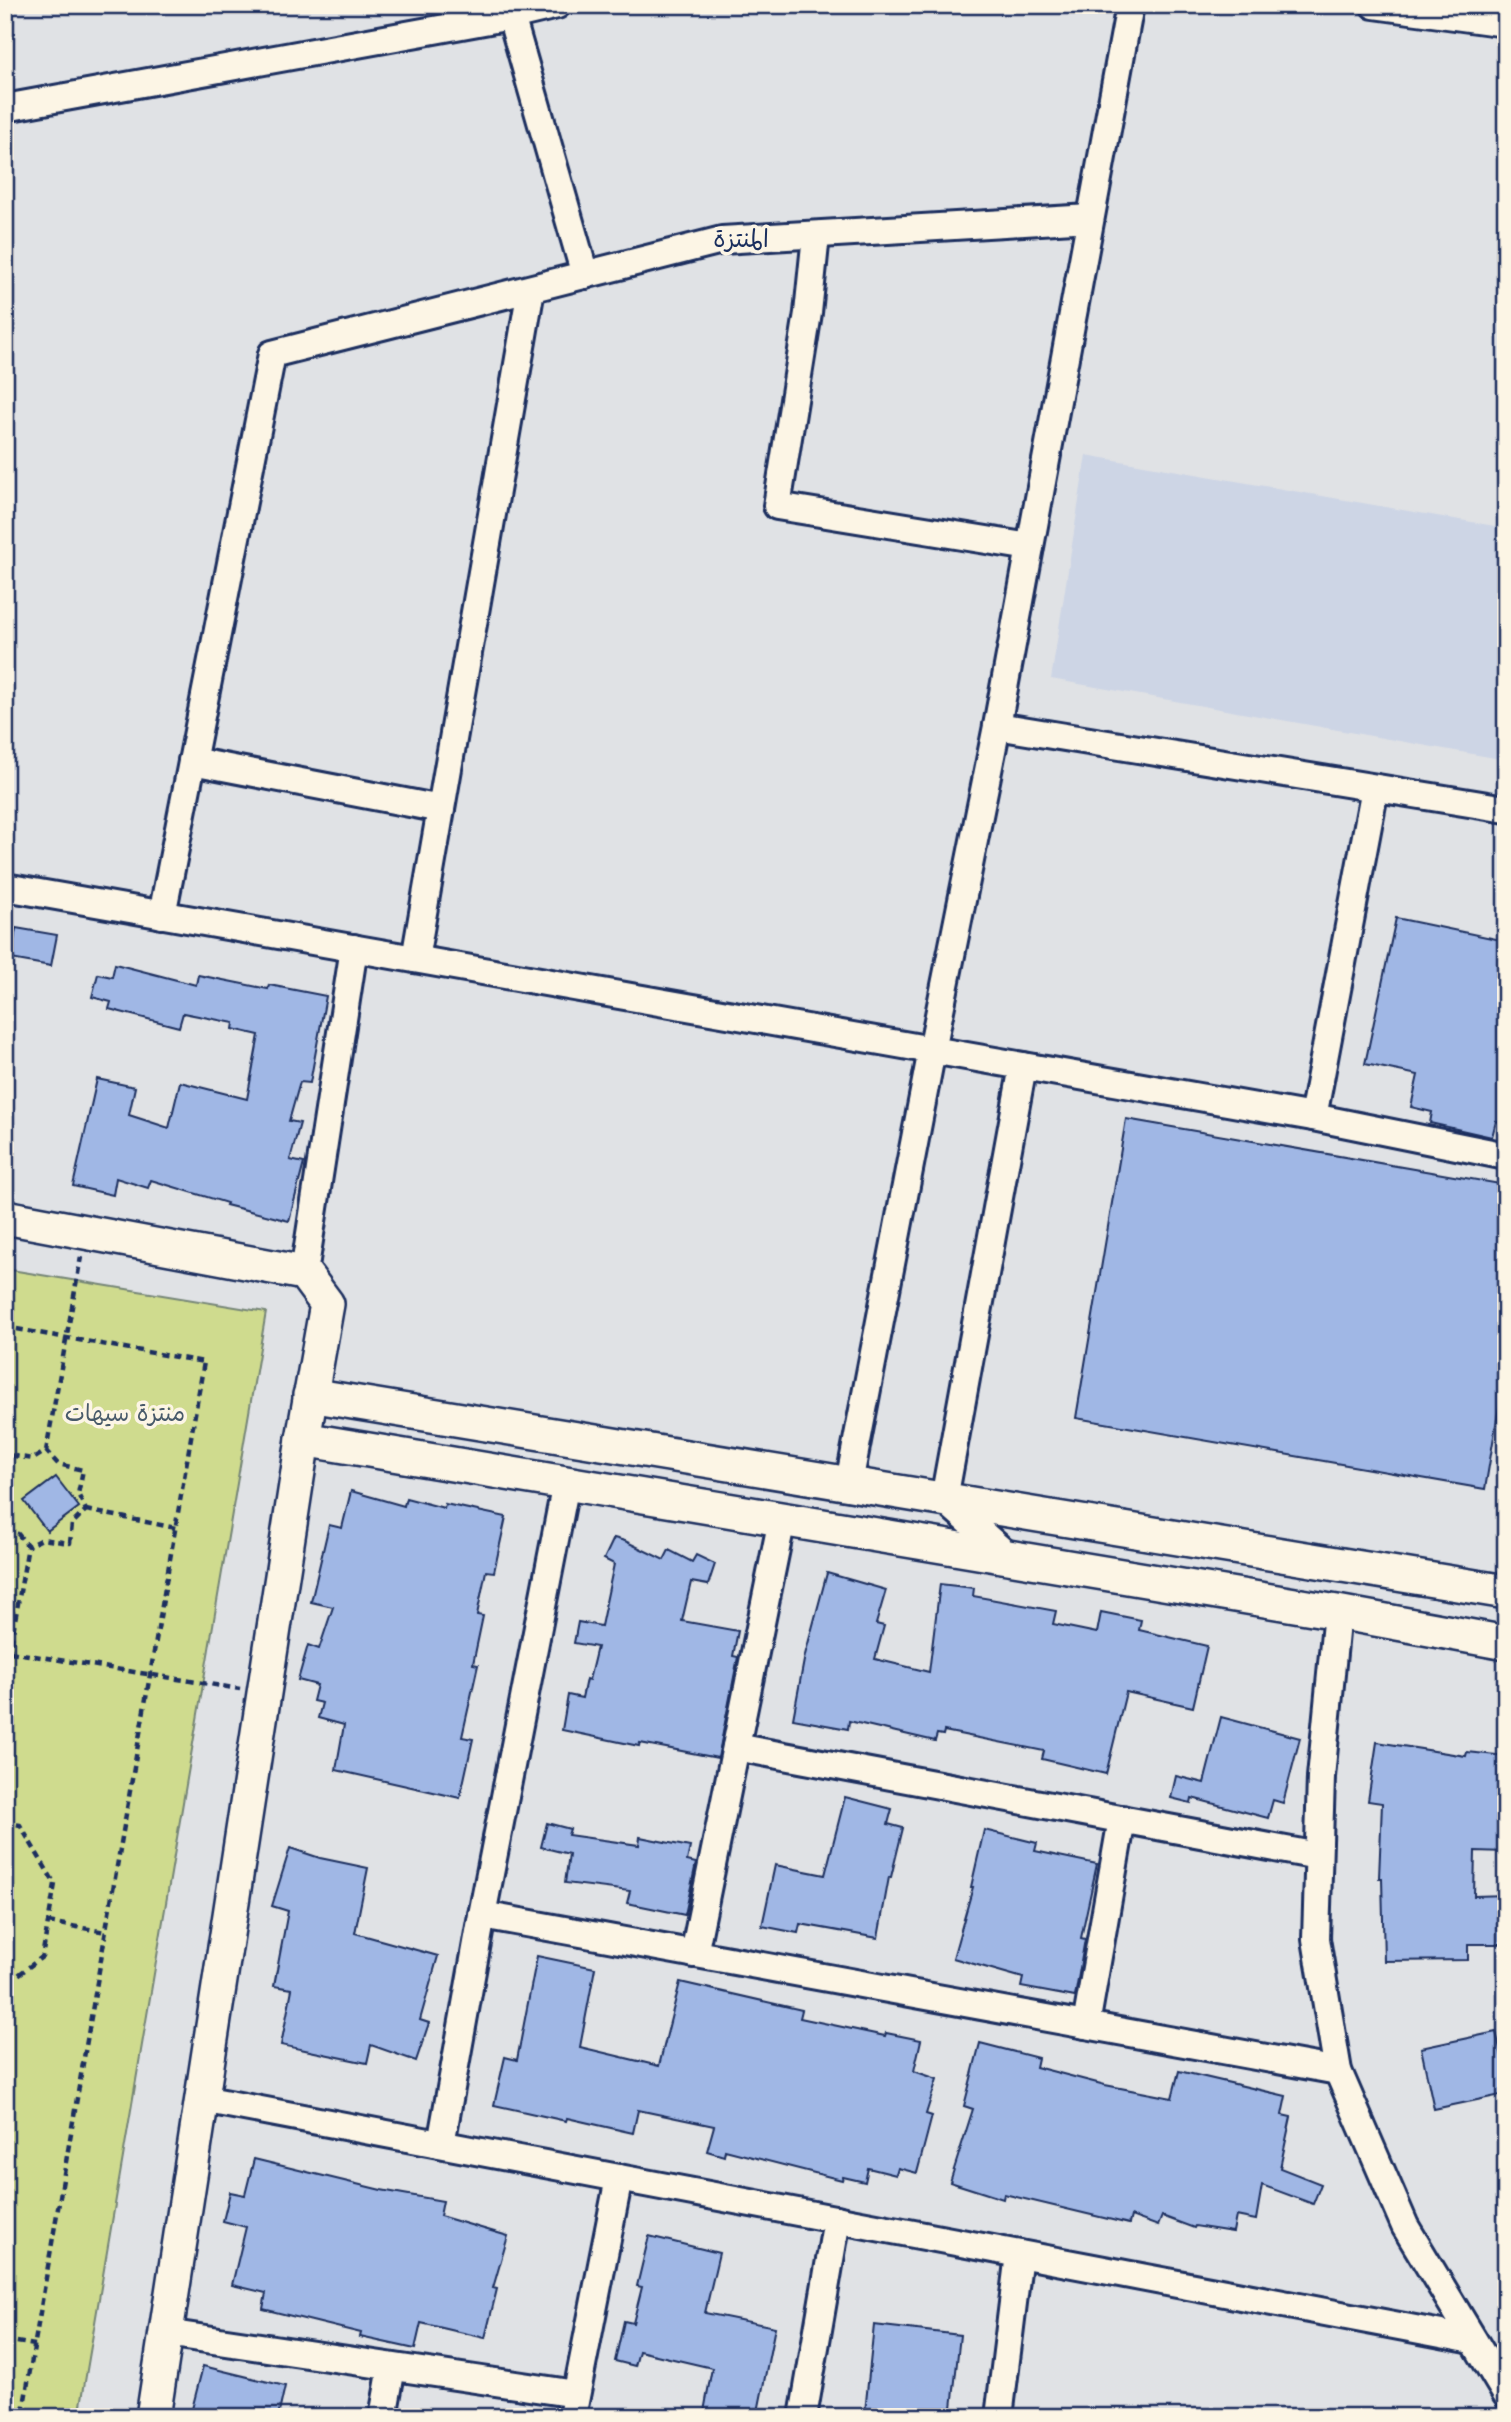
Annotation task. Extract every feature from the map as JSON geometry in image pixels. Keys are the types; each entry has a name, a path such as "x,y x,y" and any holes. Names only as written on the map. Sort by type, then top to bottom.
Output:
{"street":[{"path":"5,108 511,16 557,5"},
{"path":"849,1483 997,726 1130,5"},
{"path":"1374,5 1506,23"},
{"path":"511,16 585,275"},
{"path":"162,915 272,354 722,240 1090,218"},
{"path":"816,235 808,313 777,506 1030,547"},
{"path":"415,959 531,289"},
{"path":"997,726 1506,809"},
{"path":"192,761 441,809"},
{"path":"1313,1117 1375,788"},
{"path":"5,887 1313,1117 1506,1156"},
{"path":"304,1273 354,948"},
{"path":"944,1499 1023,1066"},
{"path":"5,1217 304,1273 327,1304 303,1439 153,2417"},
{"path":"310,1395 1506,1592"},
{"path":"303,1439 1337,1612 1506,1643"},
{"path":"441,2144 482,1915 566,1483"},
{"path":"944,1499 1010,1558"},
{"path":"694,1954 782,1519"},
{"path":"1337,1612 1321,1777 1316,1940 1338,2071 1405,2226 1506,2394"},
{"path":"736,1747 1318,1856"},
{"path":"1086,2025 1122,1819"},
{"path":"482,1915 1338,2071"},
{"path":"202,2099 1473,2340"},
{"path":"166,2333 391,2367 574,2405 620,2178"},
{"path":"803,2417 837,2219"},
{"path":"999,2417 1019,2254"},
{"path":"383,2417 391,2367"}],"path":[{"path":"5,1475 9,1455 33,1459 46,1451 85,1232"},
{"path":"5,1327 204,1362 22,2417"},
{"path":"46,1451 58,1464 83,1470 78,1494 86,1510"},
{"path":"86,1510 176,1528"},
{"path":"28,1546 41,1539 70,1543 72,1524 86,1510"},
{"path":"5,1531 18,1534 28,1546 5,1678"},
{"path":"10,1652 264,1693"},
{"path":"5,1822 20,1825 55,1884 42,1956 5,1984"},
{"path":"48,1922 106,1932"},
{"path":"5,2340 35,2345"}],"shaded area":[{"path":"1086,455 1506,528 1506,760 1051,679"}],"green space":[{"name":"منتزة سيهات","path":"5,1269 266,1312 79,2417 5,2417"}],"building":[{"path":"1396,918 1506,941 1506,1123 1496,1121 1492,1137 1430,1123 1432,1112 1411,1107 1418,1075 1365,1064"},
{"path":"16,928 57,935 51,966 11,959"},
{"path":"115,964 196,985 198,975 268,989 269,985 326,996 310,1083 300,1082 289,1121 300,1123 290,1160 304,1163 289,1221 226,1205 227,1203 151,1180 148,1188 116,1178 113,1195 73,1186 97,1079 135,1087 129,1115 169,1128 180,1082 247,1099 259,1035 233,1029 234,1023 183,1013 179,1027 109,1009 111,1002 92,997 98,974 112,977"},
{"path":"1126,1119 1506,1185 1506,1366 1485,1489 1076,1418"},
{"path":"56,1477 79,1507 47,1531 24,1501"},
{"path":"351,1491 404,1506 406,1498 444,1508 445,1504 506,1517 494,1572 486,1571 477,1615 483,1616 473,1664 478,1665 462,1737 473,1739 460,1798 336,1770 344,1725 318,1718 322,1703 313,1701 317,1685 298,1680 308,1645 319,1649 333,1607 311,1602 329,1525 342,1528"},
{"path":"614,1538 664,1560 669,1550 692,1562 696,1555 715,1564 708,1585 691,1582 682,1621 738,1631 733,1656 738,1657 718,1758 640,1743 639,1746 562,1730 568,1695 582,1698 586,1679 589,1680 597,1647 574,1643 578,1622 601,1626 614,1564 604,1559"},
{"path":"827,1573 886,1590 876,1624 884,1626 875,1659 929,1672 940,1584 974,1588 973,1596 1056,1611 1053,1624 1097,1633 1101,1612 1141,1620 1139,1630 1207,1646 1193,1707 1126,1692 1106,1774 1042,1759 1044,1751 944,1731 943,1735 937,1734 935,1741 849,1721 848,1729 793,1719 805,1655"},
{"path":"1221,1717 1300,1738 1283,1803 1273,1800 1268,1818 1192,1798 1191,1803 1171,1798 1176,1776 1204,1783"},
{"path":"1377,1742 1466,1756 1467,1752 1506,1756 1506,1852 1475,1851 1474,1896 1506,1895 1506,1944 1468,1944 1468,1960 1384,1961 1382,1878 1379,1878 1382,1803 1368,1801"},
{"path":"845,1797 892,1809 888,1824 903,1828 889,1877 878,1938 800,1924 798,1933 762,1926 775,1865 825,1875"},
{"path":"547,1823 570,1829 568,1835 639,1845 640,1837 690,1847 687,1861 696,1863 685,1915 627,1903 630,1891 565,1883 569,1854 541,1847"},
{"path":"984,1830 1037,1843 1035,1851 1097,1864 1081,1938 1085,1939 1075,1997 1021,1987 1023,1978 953,1958 973,1887"},
{"path":"290,1848 320,1858 368,1868 355,1933 438,1956 420,2020 429,2023 416,2061 371,2045 367,2063 281,2045 292,1989 274,1986 288,1911 272,1906"},
{"path":"537,1956 595,1968 580,2047 659,2066 680,1982 802,2010 800,2018 885,2036 886,2033 921,2040 914,2071 937,2079 926,2114 932,2116 917,2173 898,2168 896,2175 868,2168 865,2182 843,2177 842,2180 725,2150 724,2156 707,2151 714,2126 638,2110 633,2133 494,2105 505,2057 517,2060"},
{"path":"1496,2032 1506,2074 1506,2094 1434,2109 1421,2048"},
{"path":"980,2043 1038,2058 1036,2067 1105,2085 1172,2098 1179,2071 1286,2096 1282,2115 1291,2117 1280,2168 1321,2184 1313,2204 1262,2185 1256,2220 1236,2216 1233,2232 1194,2228 1162,2216 1158,2226 1131,2216 1129,2224 1004,2194 1003,2199 950,2182 973,2109 964,2106"},
{"path":"254,2159 381,2190 443,2201 440,2216 508,2236 493,2288 497,2289 485,2338 421,2323 415,2349 360,2337 361,2333 263,2309 266,2293 232,2285 246,2227 223,2221 230,2192 245,2195"},
{"path":"649,2236 719,2253 705,2313 775,2327 757,2417 703,2417 712,2368 639,2351 635,2366 615,2361 624,2321 633,2323 642,2287 637,2286"},
{"path":"874,2325 960,2335 951,2417 902,2417 865,2412"},
{"path":"203,2366 285,2386 278,2417 190,2417"}],"district":[{"name":"المنتزة","path":"741,237"}]}
